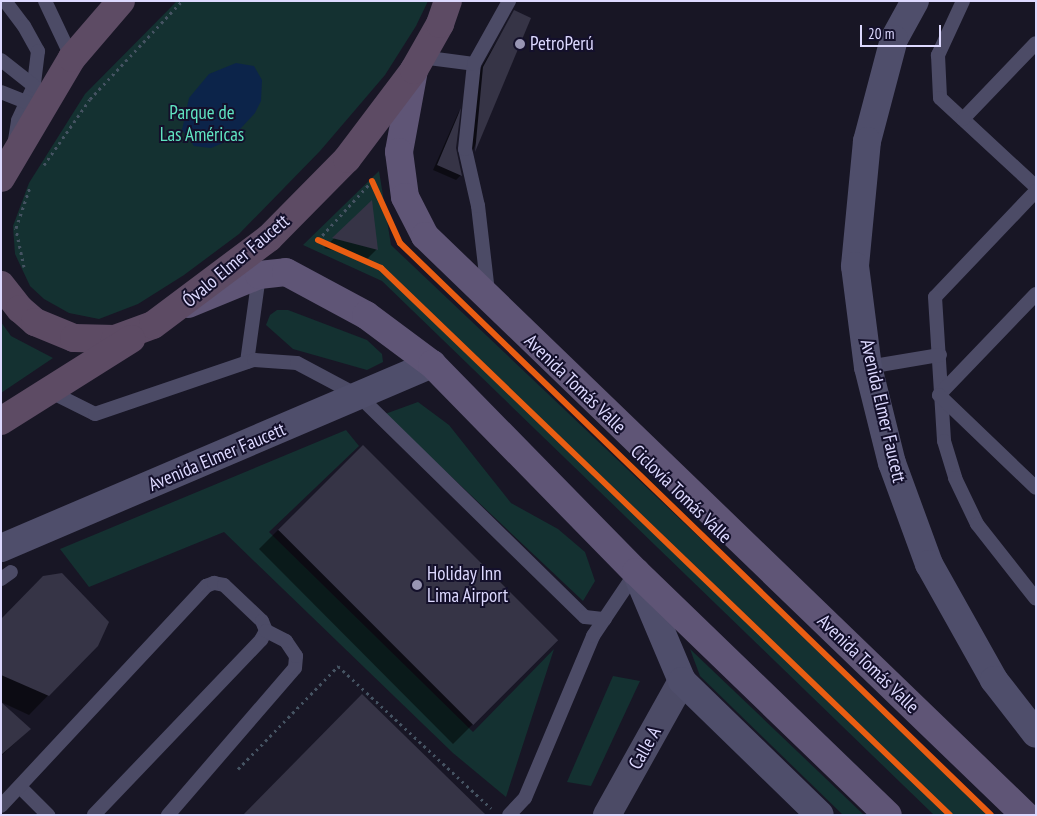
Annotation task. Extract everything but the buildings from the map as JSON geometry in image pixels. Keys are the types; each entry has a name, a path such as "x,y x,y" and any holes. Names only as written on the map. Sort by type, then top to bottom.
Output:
{"highway":[{"path":"7,168 72,58 121,1"},
{"name":"Óvalo Elmer Faucett","path":"1,285 20,309 35,322 74,338 115,339 153,325 182,307 269,238 347,159 417,64 440,24 448,1"},
{"path":"1,421 153,325"}],"main road":[{"name":"Avenida Tomás Valle","path":"417,64 399,152 405,197 425,236 489,301 1027,806"},
{"path":"182,307 259,275 286,272 366,314 432,364 636,572 888,815"}],"street":[{"name":"Avenida Elmer Faucett","path":"914,1 894,39 867,141 856,266 868,367 892,464 929,564 994,680 1036,734"},
{"name":"Avenida Elmer Faucett","path":"4,566 359,396 432,364"},
{"path":"636,572 682,681 820,815"},
{"name":"Calle A","path":"607,815 682,681"}],"lane":[{"path":"4,1 24,26 38,51 34,86 28,103 18,121 7,168"},
{"path":"45,1 72,58"},
{"path":"489,301 478,206 465,149 474,64 509,1"},
{"path":"963,1 938,55 940,98 1036,187"},
{"path":"963,119 1036,43"},
{"path":"1,60 34,86"},
{"path":"417,64 474,64"},
{"path":"1,92 28,103"},
{"path":"1035,598 977,524 955,478 944,441 939,395 940,355 935,297 1036,192"},
{"path":"247,362 259,275"},
{"path":"939,395 1033,302"},
{"path":"868,367 940,355"},
{"path":"49,391 95,414 254,360 297,363 359,396 585,617 605,619"},
{"path":"939,395 1036,488"},
{"path":"503,814 525,798 593,636 636,572"},
{"path":"1,806 206,586 224,585 262,621 266,632 286,641 296,656 296,668 168,815"},
{"path":"94,815 266,632"},
{"path":"20,787 48,815"}],"path":[{"path":"38,173 90,99 182,1"},
{"path":"26,273 18,247 16,228 34,180"},
{"path":"327,244 318,240 372,181 376,190"},
{"path":"235,772 338,666 503,814"}],"green space":[{"name":"Parque de Las Américas","path":"177,1 428,1 416,26 385,75 320,151 239,234 184,275 138,304 99,319 69,313 44,299 30,286 15,254 13,226 29,183 85,94"},
{"path":"379,171 391,245 992,815 934,815 382,281 303,245"},
{"path":"277,310 288,310 367,340 382,354 383,362 367,370 293,349 266,325 270,315"},
{"path":"1,322 11,336 53,358 1,393"},
{"path":"418,402 449,425 511,503 558,529 585,552 595,581 583,601 385,414"},
{"path":"346,430 359,446 269,532 473,732 554,649 506,797 453,753 224,532 89,587 60,549"},
{"path":"690,649 864,815 843,815 700,676"},
{"path":"613,676 640,681 591,786 567,782"}],"water":[{"path":"236,63 254,66 262,80 261,101 255,113 230,140 211,148 194,146 182,130 189,98 209,74"}],"cycle path":[{"name":"Ciclovía Tomás Valle","path":"372,181 400,243 991,815"},
{"path":"318,240 381,268 950,815"}],"place":[{"name":"PetroPerú","path":"520,44"},
{"name":"Holiday Inn Lima Airport","path":"417,585"}]}
